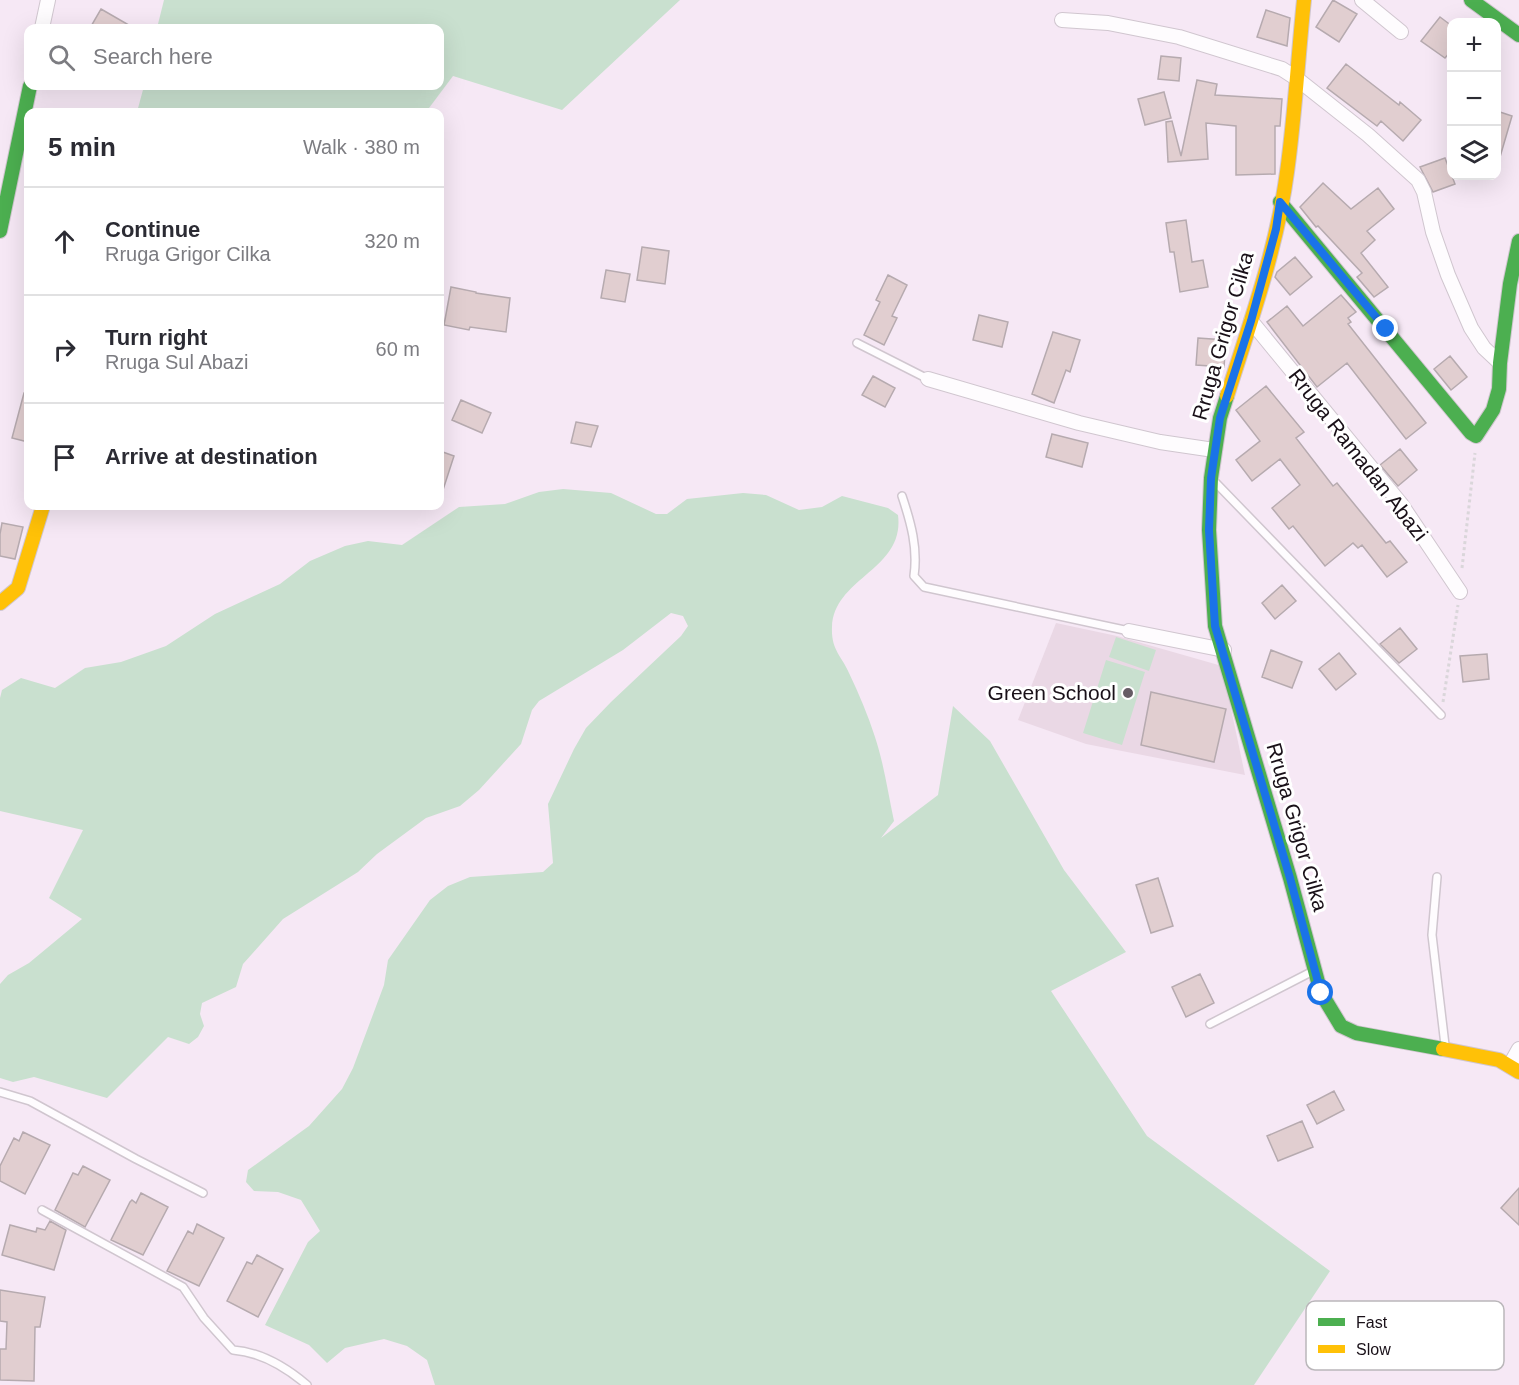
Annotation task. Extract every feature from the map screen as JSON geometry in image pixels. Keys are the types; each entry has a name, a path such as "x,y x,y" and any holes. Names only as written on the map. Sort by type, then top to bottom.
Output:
{"street":[{"path":"43,24 48,0"},
{"name":"Rruga Grigor Cilka","path":"1304,0 1287,173 1276,229 1251,321 1220,418 1214,450 1209,530 1215,626 1224,650 1321,993 1341,1026 1356,1033 1446,1048"},
{"path":"1362,0 1401,32"},
{"path":"1471,0 1519,35"},
{"path":"1062,20 1108,23 1179,37 1282,69 1296,78 1368,135 1418,180 1424,192 1433,232 1452,285 1484,348 1500,363"},
{"path":"25,108 29,90"},
{"path":"0,231 24,115"},
{"path":"1280,202 1473,435 1479,434 1493,410 1499,389 1510,284 1519,241"},
{"name":"Rruga Ramadan Abazi","path":"1251,321 1401,504 1460,592"},
{"path":"928,380 1079,423 1160,442 1214,450"},
{"path":"0,603 18,588 42,510"},
{"path":"1129,632 1224,650"},
{"path":"1446,1048 1499,1060 1514,1068 1519,1049"}],"lane":[{"path":"857,343 928,380"},
{"path":"1211,478 1441,716"},
{"path":"902,496 911,523 915,548 914,576 924,587 1129,632"},
{"path":"1437,877 1432,935 1446,1048"},
{"path":"1210,1024 1315,970"},
{"path":"0,1092 30,1101 203,1193"},
{"path":"42,1210 183,1287 204,1318 233,1350 248,1351 292,1372 307,1385"}],"shaded area":[{"name":"Green School","path":"1056,623 1117,636 1222,666 1245,775 1086,744 1018,720"}],"green space":[{"path":"164,0 680,0 562,110 453,76 444,88 444,24 158,24"},
{"path":"143,90 442,90 429,108 138,108"},
{"path":"563,489 611,493 656,514 667,514 687,499 743,493 766,495 799,510 822,507 842,496 888,508 898,515 897,534 891,549 844,596 836,610 832,627 835,647 866,713 883,768 894,821 881,838 938,795 953,706 990,741 1064,870 1126,952 1051,991 1147,1136 1330,1271 1310,1301 1306,1301 1306,1307 1254,1385 435,1385 427,1360 407,1346 384,1339 345,1348 327,1363 309,1345 265,1325 308,1242 320,1231 301,1200 278,1192 254,1191 246,1182 248,1170 309,1126 342,1089 353,1068 384,985 388,960 430,900 448,886 470,877 543,872 553,863 548,804 586,728 681,636 688,626 683,616 671,613 623,650 539,701 532,710 521,744 479,790 460,806 426,818 377,854 358,872 283,919 243,964 236,987 202,1003 200,1014 204,1026 198,1037 189,1044 168,1037 107,1098 34,1077 13,1082 0,1078 0,984 8,975 29,963 82,919 49,898 83,830 0,811 0,698 2,690 21,678 55,688 85,668 121,662 166,646 215,614 280,584 310,561 345,546 368,541 402,545 459,507 505,504 539,492"},
{"path":"1116,637 1156,650 1149,671 1109,657"},
{"path":"1106,660 1145,672 1122,745 1083,733"}],"building":[{"path":"1333,0 1357,14 1339,42 1316,27"},
{"path":"101,9 127,24 92,24"},
{"path":"1266,10 1290,18 1287,46 1257,37"},
{"path":"1440,17 1447,22 1447,56 1445,58 1421,41"},
{"path":"1161,56 1181,58 1179,81 1158,79"},
{"path":"1346,64 1399,105 1400,102 1421,120 1403,141 1381,121 1377,126 1327,88"},
{"path":"1197,80 1217,84 1215,95 1282,99 1280,126 1275,126 1275,174 1236,175 1236,126 1206,123 1208,159 1168,162 1166,122 1172,121 1181,156"},
{"path":"1164,92 1171,118 1145,125 1138,99"},
{"path":"1501,112 1512,116 1501,154"},
{"path":"1445,158 1447,180 1453,180 1455,184 1433,192 1420,167"},
{"path":"1323,183 1351,209 1378,188 1394,209 1367,231 1375,240 1361,253 1388,287 1374,297 1357,277 1362,273 1318,226 1316,227 1300,207"},
{"path":"1186,220 1192,262 1203,260 1208,287 1180,292 1174,252 1170,252 1166,223"},
{"path":"642,247 669,251 665,284 637,280"},
{"path":"1295,257 1312,277 1290,295 1275,277 1277,272"},
{"path":"606,270 630,274 625,302 601,298"},
{"path":"888,275 907,285 892,316 897,318 884,345 864,335 880,302 876,300"},
{"path":"451,287 510,298 506,332 470,327 469,330 444,325"},
{"path":"1341,295 1356,312 1348,318 1351,322 1348,324 1426,423 1406,439 1347,363 1317,387 1267,322 1287,306 1303,326"},
{"path":"979,315 1008,322 1002,347 973,340"},
{"path":"1053,332 1080,340 1070,372 1066,370 1054,403 1032,394"},
{"path":"1198,338 1226,340 1224,367 1196,365"},
{"path":"1450,356 1467,377 1451,390 1434,369"},
{"path":"873,376 895,388 885,407 862,395"},
{"path":"1266,386 1304,432 1296,438 1333,486 1337,483 1386,543 1390,541 1407,562 1387,577 1362,545 1358,548 1353,543 1325,566 1293,526 1289,529 1272,508 1300,485 1280,459 1252,481 1236,460 1260,441 1236,410"},
{"path":"24,393 24,441 12,438"},
{"path":"461,400 491,413 482,433 452,420"},
{"path":"576,422 598,426 591,447 571,443"},
{"path":"1052,434 1088,443 1082,467 1046,457"},
{"path":"1400,449 1417,470 1398,486 1380,465"},
{"path":"444,452 454,456 444,487"},
{"path":"2,523 23,527 15,559 0,556"},
{"path":"1282,585 1296,601 1275,619 1262,603"},
{"path":"1400,628 1417,649 1399,663 1380,644"},
{"path":"1271,650 1302,662 1292,688 1262,677"},
{"path":"1339,653 1356,674 1336,690 1319,669"},
{"path":"1487,654 1489,679 1463,682 1460,656"},
{"path":"1151,692 1226,709 1214,762 1141,745"},
{"path":"1158,878 1173,926 1151,933 1136,885"},
{"path":"1200,974 1214,1003 1186,1017 1172,987"},
{"path":"1334,1091 1344,1110 1317,1124 1307,1105"},
{"path":"1302,1121 1313,1147 1278,1161 1267,1136"},
{"path":"23,1132 50,1145 25,1194 0,1181 0,1166 14,1138 19,1141"},
{"path":"83,1166 110,1180 85,1227 55,1210 73,1173 78,1175"},
{"path":"1519,1188 1519,1225 1501,1208"},
{"path":"141,1193 168,1207 143,1255 111,1240 130,1202 132,1200 136,1203"},
{"path":"50,1221 66,1230 54,1270 2,1255 10,1225 36,1232 37,1228 45,1230"},
{"path":"197,1224 224,1238 199,1286 167,1271 188,1231 193,1234"},
{"path":"257,1255 283,1269 258,1317 227,1301 247,1262 252,1264"},
{"path":"0,1290 45,1297 40,1327 35,1327 34,1381 0,1380 0,1349 6,1349 7,1322 0,1321"}],"traffic: fast":[{"path":"1471,0 1519,35"},
{"path":"25,108 29,90"},
{"path":"0,231 24,115"},
{"path":"1280,202 1471,433 1476,436 1493,410 1499,389 1510,284 1519,241"},
{"path":"1227,396 1220,418 1211,478 1209,530 1215,626 1290,878 1321,993 1341,1026 1356,1033 1443,1049"}],"traffic: slow":[{"path":"1227,396 1277,229 1287,172 1304,0"},
{"path":"0,603 18,588 42,510"},
{"path":"1443,1049 1499,1060 1519,1072"}],"place":[{"name":"Green School","path":"1128,693"}],"route":[{"path":"1321,993 1290,878 1215,626 1209,530 1211,478 1220,418 1251,321 1276,229 1280,202 1386,329"}]}
